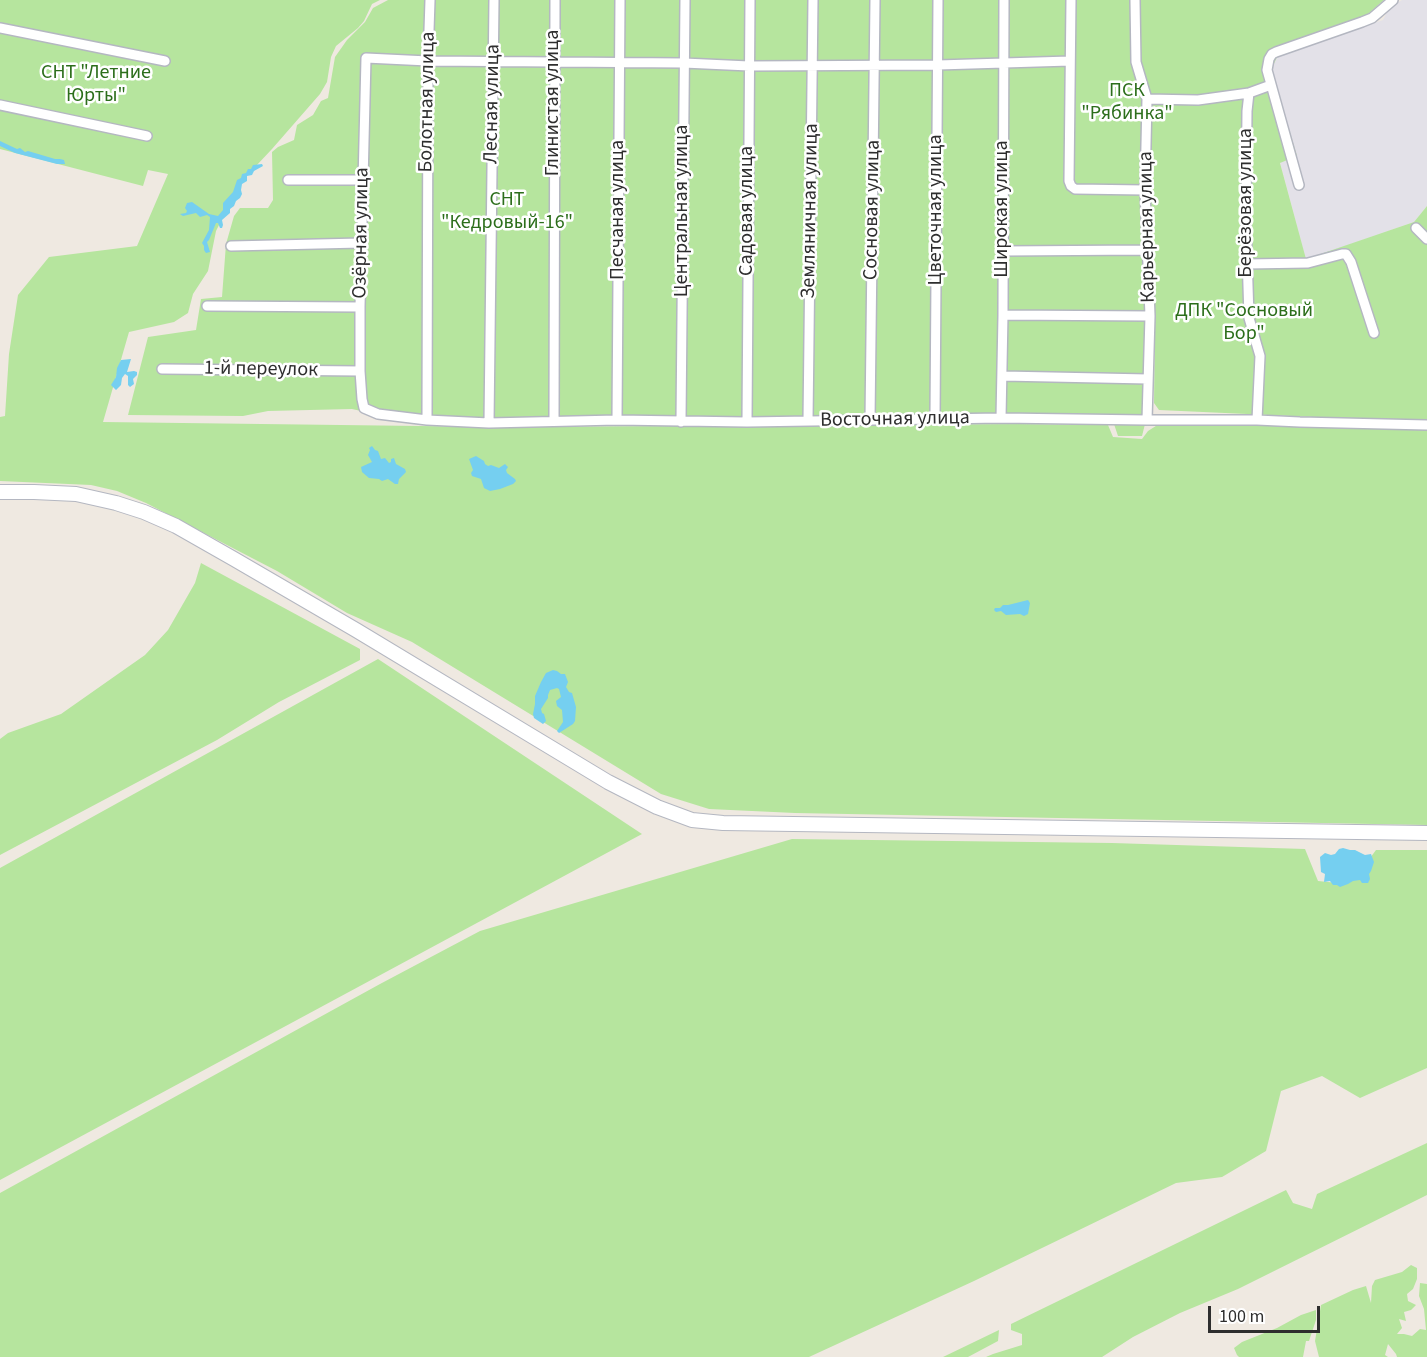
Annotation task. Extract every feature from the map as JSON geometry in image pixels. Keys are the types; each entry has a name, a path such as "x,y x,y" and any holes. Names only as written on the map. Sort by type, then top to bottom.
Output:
{"street":[{"name":"Болотная улица","path":"427,420 430,0"},
{"name":"Лесная улица","path":"489,423 494,0"},
{"name":"Глинистая улица","path":"554,421 555,0"},
{"name":"Песчаная улица","path":"617,420 620,0"},
{"name":"Центральная улица","path":"681,422 685,0"},
{"name":"Садовая улица","path":"747,422 750,0"},
{"name":"Земляничная улица","path":"808,421 813,0"},
{"name":"Сосновая улица","path":"870,420 875,0"},
{"name":"Цветочная улица","path":"935,419 938,0"},
{"name":"Широкая улица","path":"1001,418 1004,0"},
{"path":"1071,0 1071,186 1075,189 1145,190"},
{"name":"Карьерная улица","path":"1134,0 1136,62 1147,99 1145,190 1150,316 1147,420"},
{"path":"1299,185 1267,70 1269,59 1272,54 1282,50 1372,18 1393,0"},
{"path":"0,28 165,61"},
{"name":"Озёрная улица","path":"364,408 360,371 360,307 366,58 428,61"},
{"path":"428,61 684,63 749,66 938,65 1070,61"},
{"path":"1147,99 1198,100 1248,93 1272,86"},
{"name":"Берёзовая улица","path":"1248,93 1247,264 1249,318 1260,356 1257,420"},
{"path":"0,105 147,136"},
{"path":"288,180 363,180"},
{"path":"1416,228 1427,239"},
{"path":"231,246 361,243"},
{"path":"1003,251 1146,250"},
{"path":"1247,264 1308,264 1346,254 1351,262 1374,333"},
{"path":"207,306 360,307"},
{"path":"1003,315 1150,316"},
{"name":"1-й переулок","path":"162,369 360,371"},
{"path":"1003,376 1148,379"},
{"name":"Восточная улица","path":"364,408 378,414 427,420 489,423 1001,418 1257,420 1427,425"},
{"path":"0,492 76,494 116,503 176,526 356,630 608,782 657,807 692,820 723,823 1427,833"}],"shaded area":[{"path":"1402,0 1427,0 1427,206 1414,222 1306,260 1280,162 1297,156 1271,70 1278,55 1383,20 1389,8"}],"green space":[{"name":"СНТ \"Летние Юрты\"","path":"0,0 380,0 372,4 358,28 336,46 331,57 327,82 320,94 240,183 216,231 208,271 193,294 188,313 174,322 129,332 103,422 499,427 1108,425 1113,437 1142,439 1148,431 1159,424 1247,423 1427,430 1427,825 795,813 709,809 661,794 412,642 347,613 277,571 146,503 117,491 91,485 0,481 0,417 5,416 9,354 18,295 49,257 137,246 168,174 148,170 143,186 0,149"},
{"name":"СНТ \"Кедровый-16\"","path":"388,0 1384,0 1368,14 1278,55 1271,70 1297,156 1280,163 1306,259 1414,222 1427,206 1427,420 1159,410 1154,403 1155,323 1150,185 1141,185 1147,304 1145,424 1142,436 1118,436 1114,424 938,422 493,426 415,423 352,409 268,411 243,416 128,415 148,337 196,330 201,299 222,297 226,244 234,216 240,208 268,208 273,200 272,152 294,140 297,125 313,115 321,101 328,98 335,57 347,40 365,22 373,8"},
{"path":"201,563 360,649 360,660 279,702 217,740 0,855 0,739 8,733 61,714 145,655 168,630 195,583"},
{"path":"378,659 642,834 0,1180 0,868"},
{"path":"792,839 1112,843 1305,849 1318,881 1338,883 1359,873 1376,850 1427,850 1427,1068 1360,1098 1322,1076 1281,1091 1266,1151 1222,1177 1176,1183 974,1281 809,1357 0,1357 0,1193 480,931"},
{"path":"1427,1143 1427,1195 1238,1289 1180,1313 1133,1337 1102,1357 986,1357 1022,1345 1022,1334 1011,1330 1011,1324 1286,1190 1293,1203 1312,1209 1317,1194"},
{"path":"1411,1265 1417,1268 1417,1279 1413,1289 1407,1294 1408,1301 1416,1305 1404,1312 1406,1321 1399,1319 1402,1328 1397,1334 1412,1336 1420,1329 1426,1330 1424,1309 1419,1296 1420,1283 1427,1284 1427,1357 1397,1357 1388,1344 1385,1355 1388,1357 1319,1357 1315,1341 1321,1305 1366,1286 1371,1303 1372,1286 1375,1280 1402,1272"},
{"path":"1316,1310 1316,1320 1309,1341 1306,1341 1303,1357 1239,1357 1237,1355 1234,1348 1242,1342"},
{"path":"999,1330 998,1341 968,1357 943,1357"}],"water":[{"path":"0,141 25,152 64,160 65,164 15,153 0,146"},
{"path":"262,164 263,166 254,171 252,175 247,176 247,181 242,184 242,194 230,209 230,213 222,220 222,228 216,223 207,242 210,252 206,253 202,243 209,230 210,217 207,215 200,217 196,213 183,216 180,214 186,213 187,203 192,202 209,214 218,216 223,210 223,203 233,192 242,174 251,169 253,165"},
{"path":"131,359 127,372 137,372 133,379 134,384 130,387 128,385 128,376 125,374 121,385 116,390 111,385 116,377 117,368 121,360"},
{"path":"372,446 378,451 381,459 385,458 389,463 394,458 396,464 405,469 406,472 399,479 398,484 388,479 382,481 369,478 362,472 361,467 372,462 368,455 369,448"},
{"path":"476,456 488,466 499,468 505,464 508,467 507,473 516,481 500,489 490,491 484,488 481,479 472,476 471,473 473,470 469,459"},
{"path":"1028,600 1030,603 1028,614 1024,616 1006,615 994,610 1003,605"},
{"path":"553,670 565,674 568,682 566,687 572,693 576,707 575,721 559,733 557,731 563,722 562,710 557,706 556,701 561,697 559,689 550,690 541,709 546,721 543,724 534,718 533,714 535,696 541,682 546,673"},
{"path":"1343,848 1365,855 1371,854 1374,862 1368,883 1362,883 1360,880 1353,881 1340,887 1333,885 1330,881 1324,882 1325,874 1321,872 1320,857 1325,853 1335,854"}],"park label":[{"name":"ПСК \"Рябинка\"","path":"1127,104"},
{"name":"ДПК \"Сосновый Бор\"","path":"1244,324"}]}
